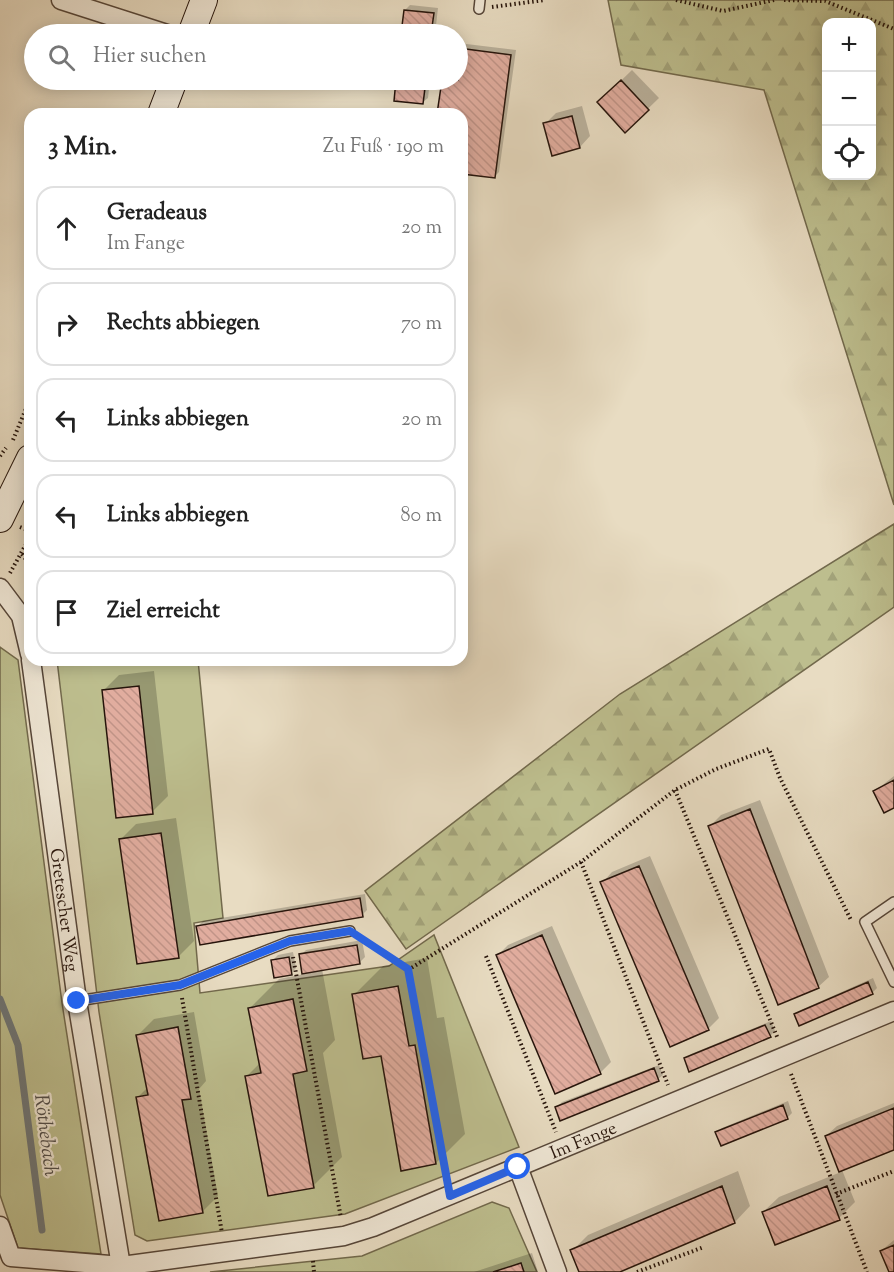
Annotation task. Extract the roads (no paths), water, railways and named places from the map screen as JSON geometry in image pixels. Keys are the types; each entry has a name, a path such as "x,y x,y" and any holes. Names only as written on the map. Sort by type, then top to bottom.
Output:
{"street":[{"path":"61,0 136,24"},
{"path":"195,24 204,0"},
{"path":"163,108 170,90"},
{"path":"0,519 24,470"},
{"path":"0,588 21,616 24,629"},
{"name":"Gretescher Weg","path":"32,666 77,1001 122,1269"},
{"name":"Im Fange","path":"122,1269 344,1236 374,1227 894,1011"},
{"path":"518,1167 557,1272"},
{"path":"0,1226 11,1257 122,1269"}],"lane":[{"path":"894,902 865,922 894,982"},
{"path":"77,1001 180,985 290,941 350,931"}],"waterway":[{"name":"Röthebach","path":"0,999 18,1045 42,1230"}]}
